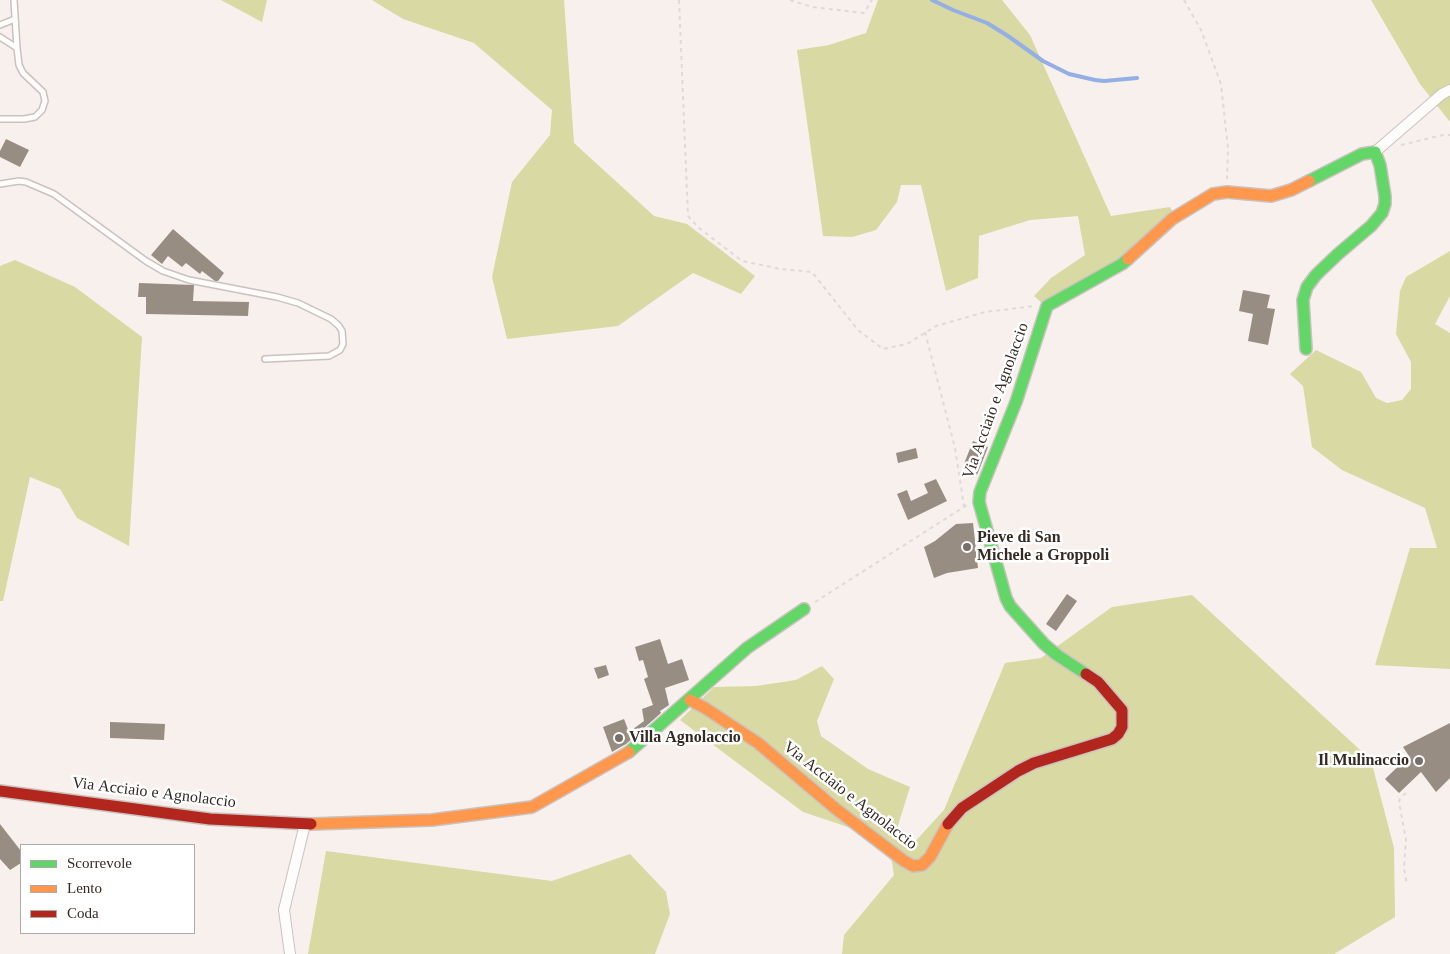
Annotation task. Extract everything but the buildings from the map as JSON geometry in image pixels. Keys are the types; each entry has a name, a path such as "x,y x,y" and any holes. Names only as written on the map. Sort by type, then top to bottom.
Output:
{"street":[{"path":"1047,306 1122,264 1172,219 1213,194 1227,192 1271,196 1291,190 1362,154 1375,152 1442,94 1450,90"},
{"path":"1306,349 1303,300 1307,287 1316,275 1371,226 1382,213 1385,196 1380,165 1375,152"},
{"name":"Via Acciaio e Agnolaccio","path":"690,700 758,743 836,809 889,850 908,864 918,866 926,862 950,821 962,808 1018,771 1034,763 1112,739 1118,734 1122,727 1123,716 1122,710 1118,705 1098,682 1057,655 1044,644 1010,606 1006,598 980,507 979,497 983,485 1022,384 1047,306"},
{"name":"Via Acciaio e Agnolaccio","path":"0,791 210,819 305,824 432,820 532,807 631,751 747,648 804,609"},
{"path":"290,954 284,910 305,824"}],"lane":[{"path":"0,119 32,118 37,115 44,105 45,96 43,92 25,76 21,69 17,48 14,0"},
{"path":"0,25 15,19"},
{"path":"0,38 17,48"},
{"path":"0,184 19,181 26,182 54,194 146,261 163,271 189,280 277,297 298,303 313,309 331,320 339,326 342,332 343,344 340,350 329,356 265,359"}],"path":[{"path":"679,0 688,216 699,228 742,261 781,269 812,272 858,330 883,349 906,344 936,326 985,312 1047,306"},
{"path":"790,0 812,7 864,14 872,0"},
{"path":"1184,0 1201,30 1221,84 1228,149 1227,192"},
{"path":"1400,145 1450,135"},
{"path":"925,332 954,448 964,507"},
{"path":"804,609 979,497"},
{"path":"1406,793 1400,798 1399,802 1406,840 1404,868 1408,885"}],"green space":[{"path":"221,0 267,0 262,22"},
{"path":"372,0 564,0 574,143 654,216 687,224 755,276 741,294 693,273 618,326 507,339 492,277 512,182 550,135 552,110 474,43 403,19"},
{"path":"878,0 1002,0 1030,35 1111,216 1170,207 1174,214 1123,257 1043,304 1034,296 1051,278 1085,255 1078,216 1030,220 979,236 978,278 946,291 921,185 901,185 897,202 876,230 852,237 823,236 797,50 829,45 866,33"},
{"path":"1371,0 1450,0 1450,122 1420,84"},
{"path":"1450,251 1450,296 1435,324 1450,333 1450,669 1375,665 1410,548 1437,548 1425,508 1342,470 1312,447 1303,386 1290,374 1316,350 1361,372 1376,398 1387,403 1402,400 1411,389 1411,362 1396,334 1400,291 1406,277"},
{"path":"15,260 75,287 142,337 129,546 77,518 60,489 30,477 3,601 0,601 0,266"},
{"path":"1192,595 1371,760 1394,848 1395,917 1334,954 842,954 844,935 894,875 891,856 851,828 803,812 680,720 714,687 756,686 796,680 822,666 834,679 817,721 821,736 868,769 910,787 895,835 910,847 944,810 1005,663 1041,658 1112,607"},
{"path":"326,851 552,881 630,854 666,892 670,914 655,954 308,954"}],"waterway":[{"path":"932,0 987,23 1043,61 1069,74 1104,81 1137,78"}],"traffic: fast":[{"path":"1306,349 1303,300 1307,287 1316,275 1338,254 1371,226 1382,213 1385,204 1380,165 1375,152 1362,154 1309,181"},
{"path":"1086,674 1044,644 1010,606 1006,598 979,502 980,492 1016,402 1047,306 1128,259"},
{"path":"629,752 747,648 804,609"}],"traffic: slow":[{"path":"1128,259 1172,219 1213,194 1227,192 1271,196 1291,190 1309,181"},
{"path":"690,700 758,743 836,809 913,866 922,865 930,857 948,824"},
{"path":"311,824 432,820 532,807 629,752"}],"traffic: jam":[{"path":"948,824 962,808 1018,771 1034,763 1112,739 1118,734 1122,727 1122,710 1098,682 1086,674"},
{"path":"0,791 210,819 311,824"}],"place":[{"name":"Pieve di San Michele a Groppoli","path":"967,547"},
{"name":"Villa Agnolaccio","path":"619,738"},
{"name":"Il Mulinaccio","path":"1419,761"}]}
